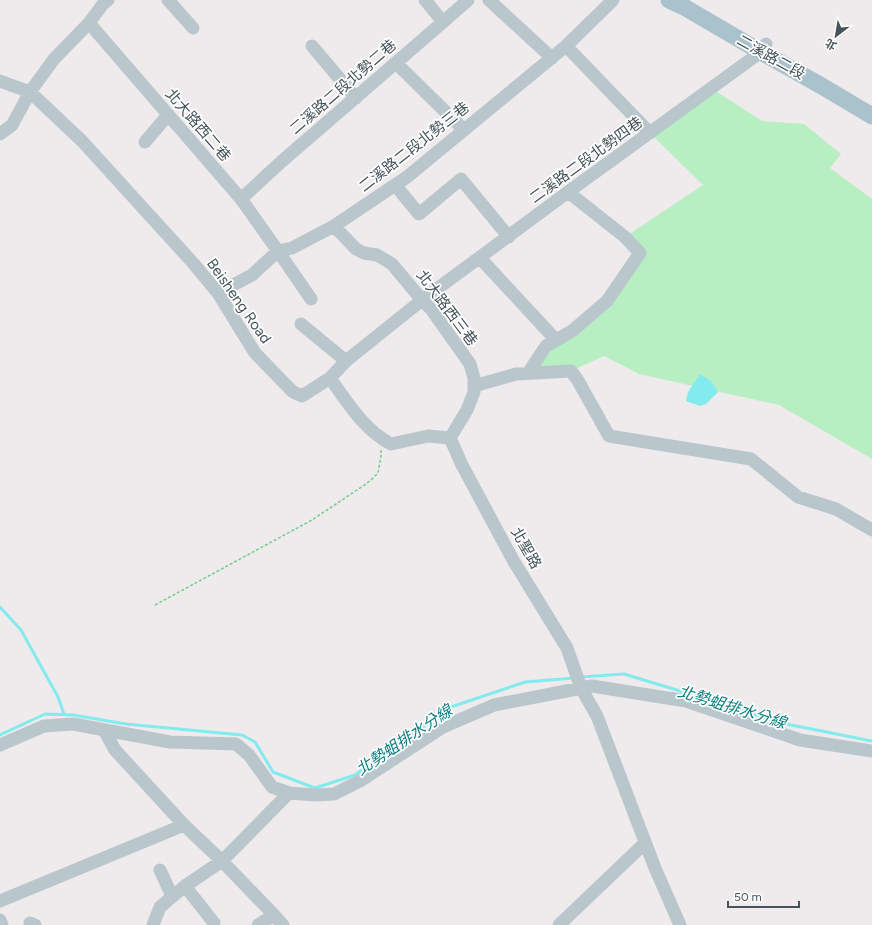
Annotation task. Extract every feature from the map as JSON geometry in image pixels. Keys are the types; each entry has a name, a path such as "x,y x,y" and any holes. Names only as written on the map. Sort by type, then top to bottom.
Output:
{"main road":[{"name":"二溪路二段","path":"669,0 872,103"},
{"name":"二溪路二段","path":"690,0 820,85 872,116"}],"street":[{"path":"168,0 193,28"},
{"path":"425,0 443,22"},
{"name":"二溪路二段北勢二巷","path":"240,199 468,0"},
{"path":"489,0 552,58"},
{"name":"二溪路二段北勢三巷","path":"218,293 252,275 278,251 292,248 334,226 407,177 566,46 613,0"},
{"path":"0,134 12,125 30,92 54,59 89,23 104,1"},
{"name":"北大路西二巷","path":"89,23 240,199 311,299"},
{"path":"312,46 356,98"},
{"path":"566,46 650,133"},
{"name":"二溪路二段北勢四巷","path":"422,300 650,133 763,48"},
{"path":"396,63 464,130"},
{"name":"Beisheng Road","path":"0,81 30,92 82,141 193,263 218,293 255,353 293,392 302,396 330,378"},
{"path":"145,142 168,114"},
{"path":"395,185 419,214 460,179 509,236"},
{"path":"528,373 546,346 572,331 607,301 640,253 625,237 568,192"},
{"name":"北大路西三巷","path":"334,226 356,249 364,253 377,255 392,264 431,309 470,364 474,378 474,392 468,410 450,438"},
{"path":"480,258 556,340"},
{"path":"422,300 346,361 330,378 355,413 381,439 392,444 428,436 450,438"},
{"path":"301,324 346,361"},
{"path":"474,386 516,374 571,372 577,379 609,436 751,459 798,497 836,509 872,530"},
{"name":"北聖路","path":"450,438 462,465 513,560 567,648 578,681 597,716 645,843 680,925"},
{"path":"0,745 44,726 73,724 170,742 236,744 249,755 272,787 289,793 315,795 334,794 360,781 443,727 494,705 578,681 592,686 686,701 800,740 872,751"},
{"path":"104,730 115,750 184,825 222,861 283,925"},
{"path":"153,925 160,907 185,886 222,861 289,793"},
{"path":"0,901 184,825"},
{"path":"559,925 645,843"},
{"path":"160,870 172,896"},
{"path":"185,886 214,923"},
{"path":"258,925 274,915"},
{"path":"0,920 2,925"}],"path":[{"path":"155,604 312,520 371,480 378,473 381,456 381,439"}],"green space":[{"path":"711,88 762,121 804,124 841,154 830,168 872,199 872,459 779,405 639,374 604,356 571,371 528,373 546,346 607,301 640,254 625,237 703,185 650,133"}],"water":[{"path":"700,374 712,382 718,392 706,404 700,406 686,401 688,392"}],"waterway":[{"path":"0,607 21,630 58,697 64,714"},
{"name":"北勢蛆排水分線","path":"580,677 624,674 781,723 872,741"},
{"name":"北勢蛆排水分線","path":"0,735 45,714 73,715 126,724 242,735 255,742 273,772 315,788 355,775 451,707 525,682 574,678"}]}
